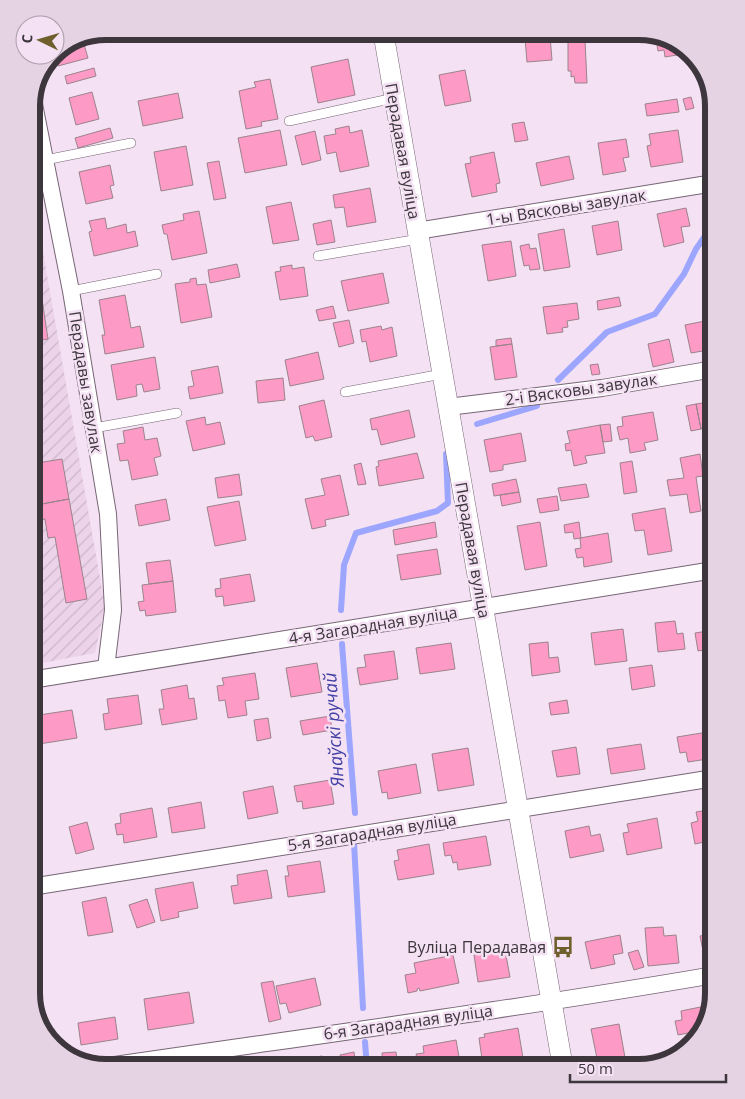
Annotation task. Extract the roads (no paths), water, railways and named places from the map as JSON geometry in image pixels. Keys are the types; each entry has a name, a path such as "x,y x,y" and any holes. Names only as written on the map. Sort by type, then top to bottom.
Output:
{"street":[{"name":"Перадавая вуліца","path":"384,40 561,1059"},
{"name":"Перадавы завулак","path":"40,135 71,291 108,514 113,610 106,668"},
{"name":"1-ы Вясковы завулак","path":"418,235 705,185"},
{"name":"2-і Вясковы завулак","path":"448,407 602,388 705,371"},
{"name":"4-я Загарадная вуліца","path":"40,679 705,571"},
{"name":"5-я Загарадная вуліца","path":"40,886 705,779"},
{"name":"6-я Загарадная вуліца","path":"155,1059 479,1011 552,1003 705,977"}],"lane":[{"path":"289,121 394,98"},
{"path":"45,160 131,143"},
{"path":"318,256 418,235"},
{"path":"71,291 157,274"},
{"path":"345,392 442,374"},
{"path":"94,428 177,413"}],"waterway":[{"name":"Янаўскі ручай","path":"558,380 607,332 655,314 684,274 696,249 705,236"},
{"name":"Янаўскі ручай","path":"477,424 537,406"},
{"name":"Янаўскі ручай","path":"341,610 344,565 356,533 437,511 448,503 446,454"},
{"name":"Янаўскі ручай","path":"342,644 355,813"},
{"name":"Янаўскі ручай","path":"354,843 363,1008"},
{"name":"Янаўскі ручай","path":"365,1042 366,1059"}],"place":[{"name":"Вуліца Перадавая","path":"563,947"}]}
